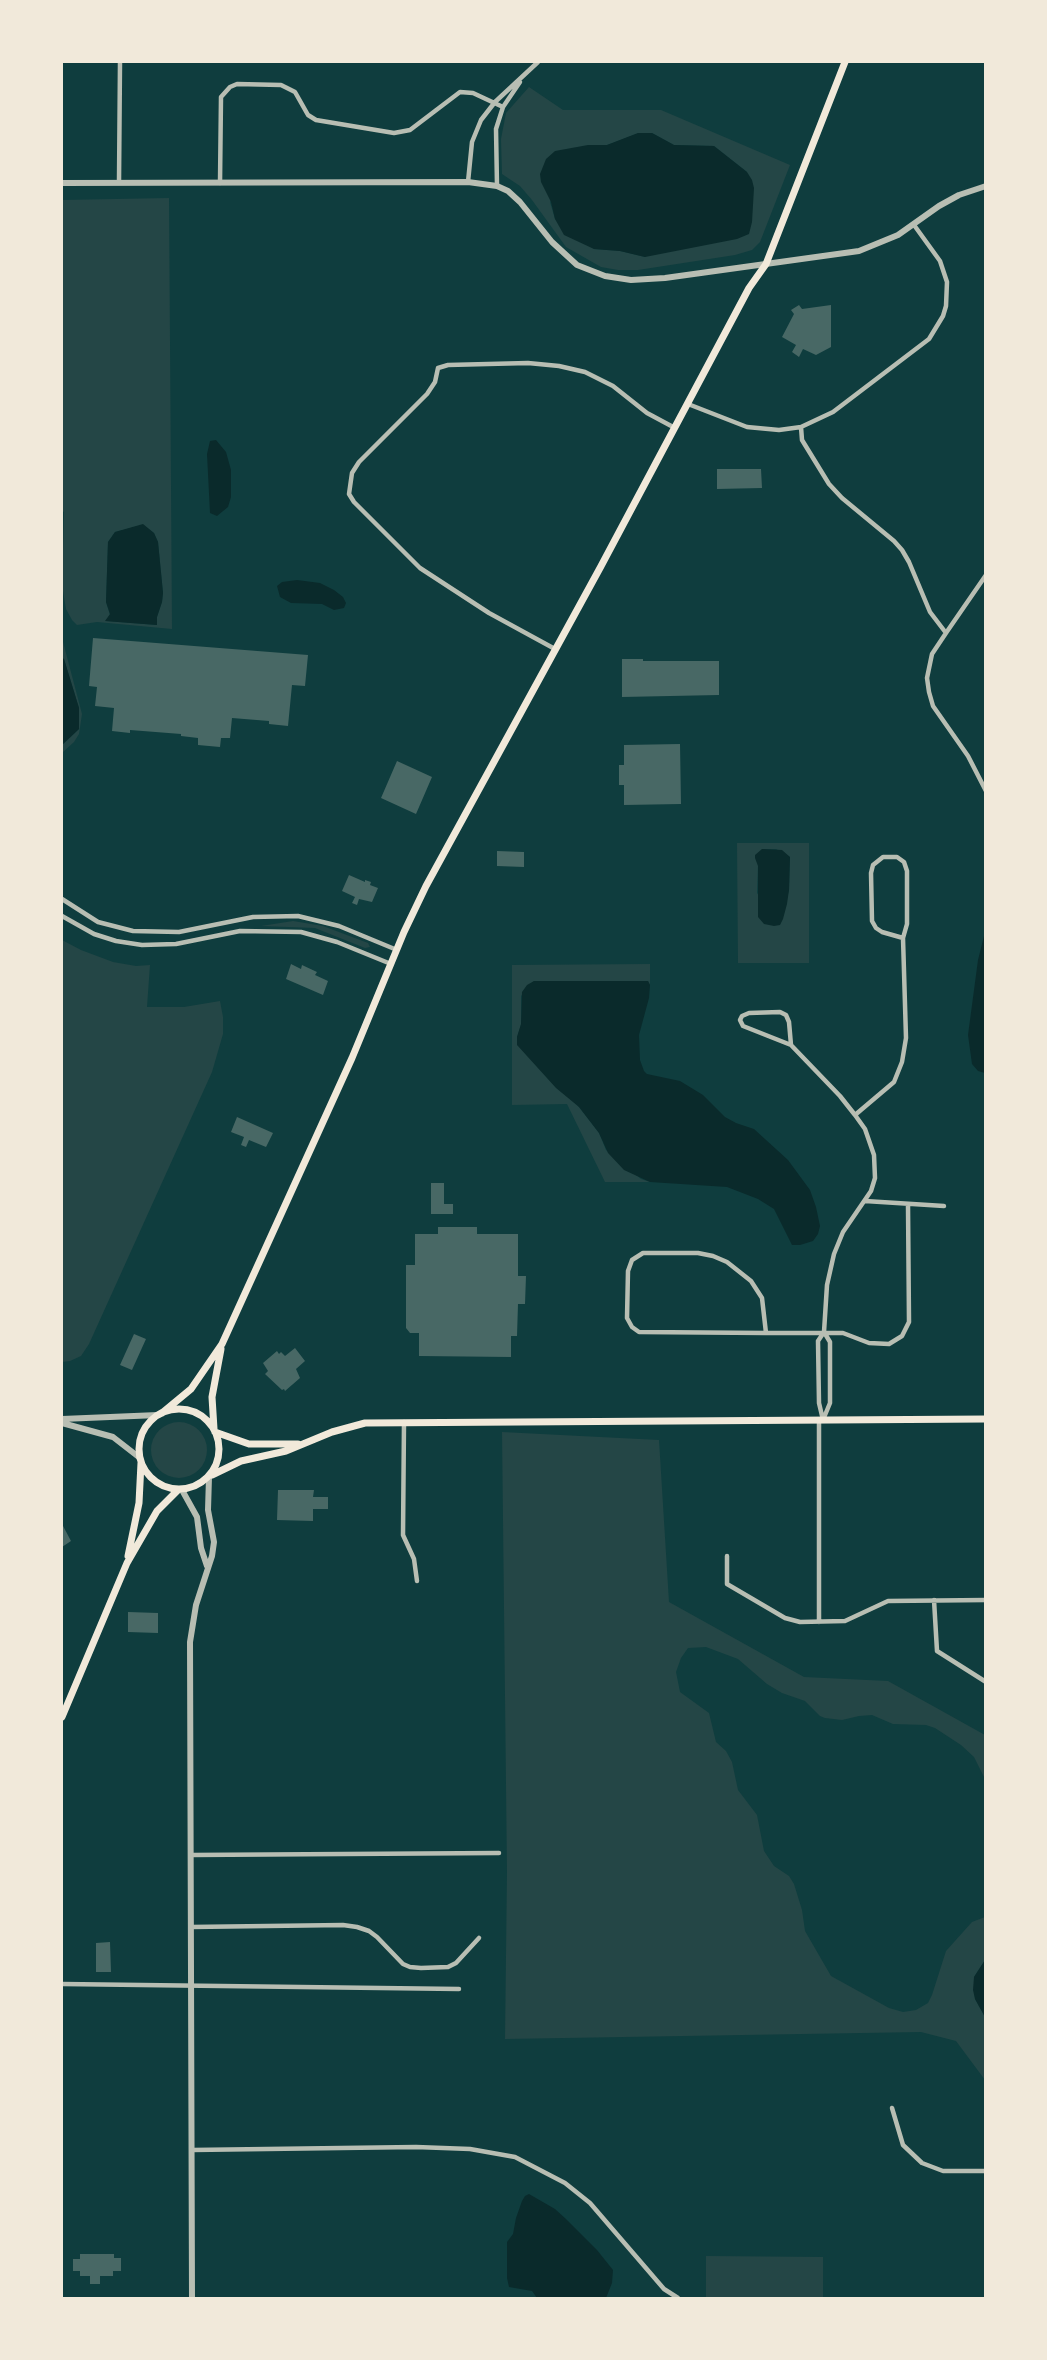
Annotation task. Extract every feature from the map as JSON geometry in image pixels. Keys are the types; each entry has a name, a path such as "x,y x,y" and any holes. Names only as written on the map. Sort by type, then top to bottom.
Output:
{"main road":[{"path":"126,1563 139,1503 140,1444 143,1432 149,1422 191,1389 222,1344 352,1058 426,886 749,288 766,264 845,62"},
{"path":"210,1476 219,1453 212,1397 222,1344"},
{"path":"160,1414 175,1410 193,1412 206,1420 215,1430 249,1444 301,1444"},
{"path":"62,1717 126,1563 157,1511 180,1490 197,1486 210,1476 241,1461 286,1451 365,1423 986,1419"},
{"path":"141,1461 158,1483 180,1490"}],"street":[{"path":"119,182 120,62"},
{"path":"468,182 469,158 476,130 487,110 538,62"},
{"path":"497,186 495,139 503,107 527,73"},
{"path":"220,183 221,97 230,87 237,84 281,85 295,92 308,115 316,120 394,133 410,130 460,92 473,93 503,107"},
{"path":"62,183 468,182 497,186 508,191 520,202 552,242 577,265 605,276 631,280 665,278 859,251 880,244 914,225 959,195 986,186"},
{"path":"688,404 726,421 747,427 779,430 801,427 833,412 928,339 938,328 946,306 947,282 940,261 914,225"},
{"path":"555,649 489,612 420,568 354,502 350,494 352,473 359,462 427,394 435,382 438,368 448,365 528,363 559,366 585,372 613,386 646,413 675,428"},
{"path":"801,427 802,440 829,484 902,550 930,612 946,633"},
{"path":"986,575 930,660 927,678 933,706 968,756 986,791"},
{"path":"855,1115 894,1082 902,1062 906,1038 903,938 907,924 907,871 904,862 897,857 883,857 873,866 871,873 872,921 882,932 903,938"},
{"path":"62,899 98,922 133,931 179,932 253,917 298,915 339,926 397,950"},
{"path":"62,916 94,934 116,941 142,945 176,944 240,931 301,932 337,942 391,964"},
{"path":"791,1045 789,1022 786,1015 780,1012 749,1013 742,1016 740,1020 743,1026 791,1045 840,1096 865,1129 874,1155 875,1178 871,1191 843,1232 834,1254 827,1286 824,1332 818,1341 821,1420 819,1622"},
{"path":"865,1201 944,1206"},
{"path":"766,1334 762,1298 751,1281 727,1262 698,1253 643,1253 632,1260 628,1271 627,1318 632,1327 639,1332 766,1334 824,1332 849,1334 880,1345 895,1341 904,1332 909,1322 908,1205"},
{"path":"821,1420 830,1403 830,1342 824,1332"},
{"path":"62,1419 160,1414"},
{"path":"404,1422 403,1535 414,1559 417,1581"},
{"path":"62,1423 113,1437 141,1461"},
{"path":"192,2298 190,1642 194,1614 207,1566 212,1556 214,1542 208,1510 210,1476"},
{"path":"180,1490 197,1517 201,1548 207,1566"},
{"path":"727,1556 727,1584 785,1618 800,1622 845,1621 884,1602 986,1600"},
{"path":"934,1600 937,1651 944,1658 986,1682"},
{"path":"190,1854 499,1853"},
{"path":"191,1927 343,1925 357,1927 377,1937 403,1964 421,1968 448,1967 456,1963 479,1938"},
{"path":"62,1984 459,1989"},
{"path":"892,2108 903,2145 922,2163 943,2171 986,2171"},
{"path":"192,2150 416,2147 470,2149 515,2157 565,2183 590,2203 664,2289 678,2298"}],"shaded area":[{"path":"529,87 563,110 661,110 790,165 760,242 752,250 735,255 638,270 601,267 566,247 520,186 502,174 501,139 506,113","holes":["639,133 652,133 674,145 714,146 747,172 645,257 620,251 594,249 555,219 550,202 588,145 607,145"]},
{"path":"638,133 652,133 674,145 714,146 747,172 754,188 749,234 737,239 645,257 620,251 594,249 564,235 555,219 551,202 541,182 540,174 546,159 555,151 588,145 607,145"},
{"path":"169,198 172,629 97,622 77,625 66,609 62,585 64,512 62,511 62,200","holes":["143,525 154,533 158,542 163,593 157,625 106,621 110,615 106,602 108,542 115,532"]},
{"path":"216,440 226,452 231,470 231,497 228,507 217,516 210,513 207,454 210,441"},
{"path":"143,524 154,533 158,542 163,593 157,625 105,621 110,614 106,602 108,542 115,532"},
{"path":"297,580 320,583 334,590 343,597 346,603 344,608 334,610 322,604 291,603 280,597 277,586 282,582"},
{"path":"62,638 82,714 79,734 62,753 62,745 79,729 79,708 62,658"},
{"path":"62,658 79,708 79,729 62,745"},
{"path":"737,843 809,843 809,963 738,963","holes":["762,849 776,849 790,857 789,890 780,924 757,893 758,865"]},
{"path":"762,849 782,850 790,857 787,904 780,925 764,924 758,917 758,866 755,855"},
{"path":"293,921 323,926 368,943 370,947 365,948 315,928 261,926"},
{"path":"985,932 986,1073 978,1071 972,1064 968,1035 978,960"},
{"path":"62,940 113,962 136,966 150,965 147,1007 184,1007 220,1001 223,1034 212,1072 89,1344 81,1356 62,1362"},
{"path":"650,964 650,985 648,981 534,981 521,996 521,1025 517,1037 579,1107 599,1133 606,1150 641,1179 650,1182 605,1182 567,1104 512,1105 512,965"},
{"path":"534,981 648,981 649,998 639,1035 640,1060 644,1071 647,1074 680,1081 703,1095 725,1117 754,1129 788,1160 810,1190 816,1207 820,1226 813,1241 792,1245 774,1209 758,1199 727,1187 650,1182 624,1170 608,1153 599,1133 579,1107 556,1088 517,1045 521,1024 522,992"},
{"path":"179,1422 190,1424 199,1430 205,1439 207,1450 205,1461 199,1470 190,1476 179,1478 168,1476 159,1470 153,1461 151,1450 153,1439 159,1430 168,1424"},
{"path":"502,1432 659,1440 669,1602 804,1677 888,1681 985,1735 985,1779 974,1757 961,1745 935,1728 926,1725 893,1724 872,1715 842,1720 825,1718 805,1701 782,1693 767,1684 738,1659 706,1647 688,1648 676,1672 680,1692 709,1713 716,1742 726,1751 732,1762 738,1790 757,1815 764,1851 774,1866 789,1876 794,1884 802,1910 805,1931 831,1976 889,2008 903,2012 916,2010 928,2003 946,1951 972,1922 985,1917 985,1960 974,1977 975,1999 985,2017 985,2080 956,2041 921,2032 505,2039 507,1872"},
{"path":"985,1960 985,2017 975,1999 973,1990 974,1977"},
{"path":"529,2194 555,2209 597,2250 613,2270 612,2283 606,2298 537,2298 532,2291 509,2287 507,2242 513,2234 522,2201"},
{"path":"706,2256 823,2257 823,2298 706,2298"}],"building":[{"path":"799,305 802,309 831,305 831,347 816,355 803,349 799,357 792,352 796,345 782,337 794,314 791,310"},
{"path":"717,469 761,469 762,488 717,489"},
{"path":"93,638 308,655 305,686 292,685 288,726 269,724 269,721 232,718 230,738 221,738 220,747 198,745 198,738 181,736 181,734 112,731 114,708 95,706 97,687 89,686"},
{"path":"622,659 719,661 719,695 622,697"},
{"path":"680,744 681,804 624,805 624,785 619,785 619,765 624,765 624,745"},
{"path":"397,761 432,777 416,814 381,798"},
{"path":"497,851 524,852 524,867 497,866"},
{"path":"349,875 365,882 365,880 371,882 370,885 378,888 372,902 359,899 357,905 352,903 355,897 342,891"},
{"path":"291,964 301,969 302,965 317,972 315,975 328,981 323,995 286,979"},
{"path":"237,1117 273,1133 266,1147 249,1140 246,1147 241,1145 244,1137 231,1132"},
{"path":"431,1183 444,1183 444,1204 453,1204 453,1214 431,1214"},
{"path":"438,1227 477,1227 477,1234 518,1234 518,1276 526,1276 525,1304 518,1304 517,1336 511,1336 511,1357 419,1356 419,1333 410,1333 406,1328 406,1265 415,1265 415,1234 438,1234"},
{"path":"134,1334 146,1339 132,1370 120,1365"},
{"path":"295,1348 305,1361 296,1369 300,1378 285,1391 265,1374 268,1371 263,1363 277,1351 285,1356"},
{"path":"278,1490 314,1490 313,1497 328,1497 328,1509 313,1509 313,1521 277,1520"},
{"path":"62,1524 71,1541 62,1547"},
{"path":"128,1612 158,1613 158,1633 128,1632"},
{"path":"110,1942 111,1972 96,1972 96,1943"},
{"path":"80,2254 114,2254 114,2258 121,2258 121,2271 113,2271 113,2276 100,2276 100,2284 90,2284 90,2276 80,2276 80,2271 73,2271 73,2259 80,2259"}]}
